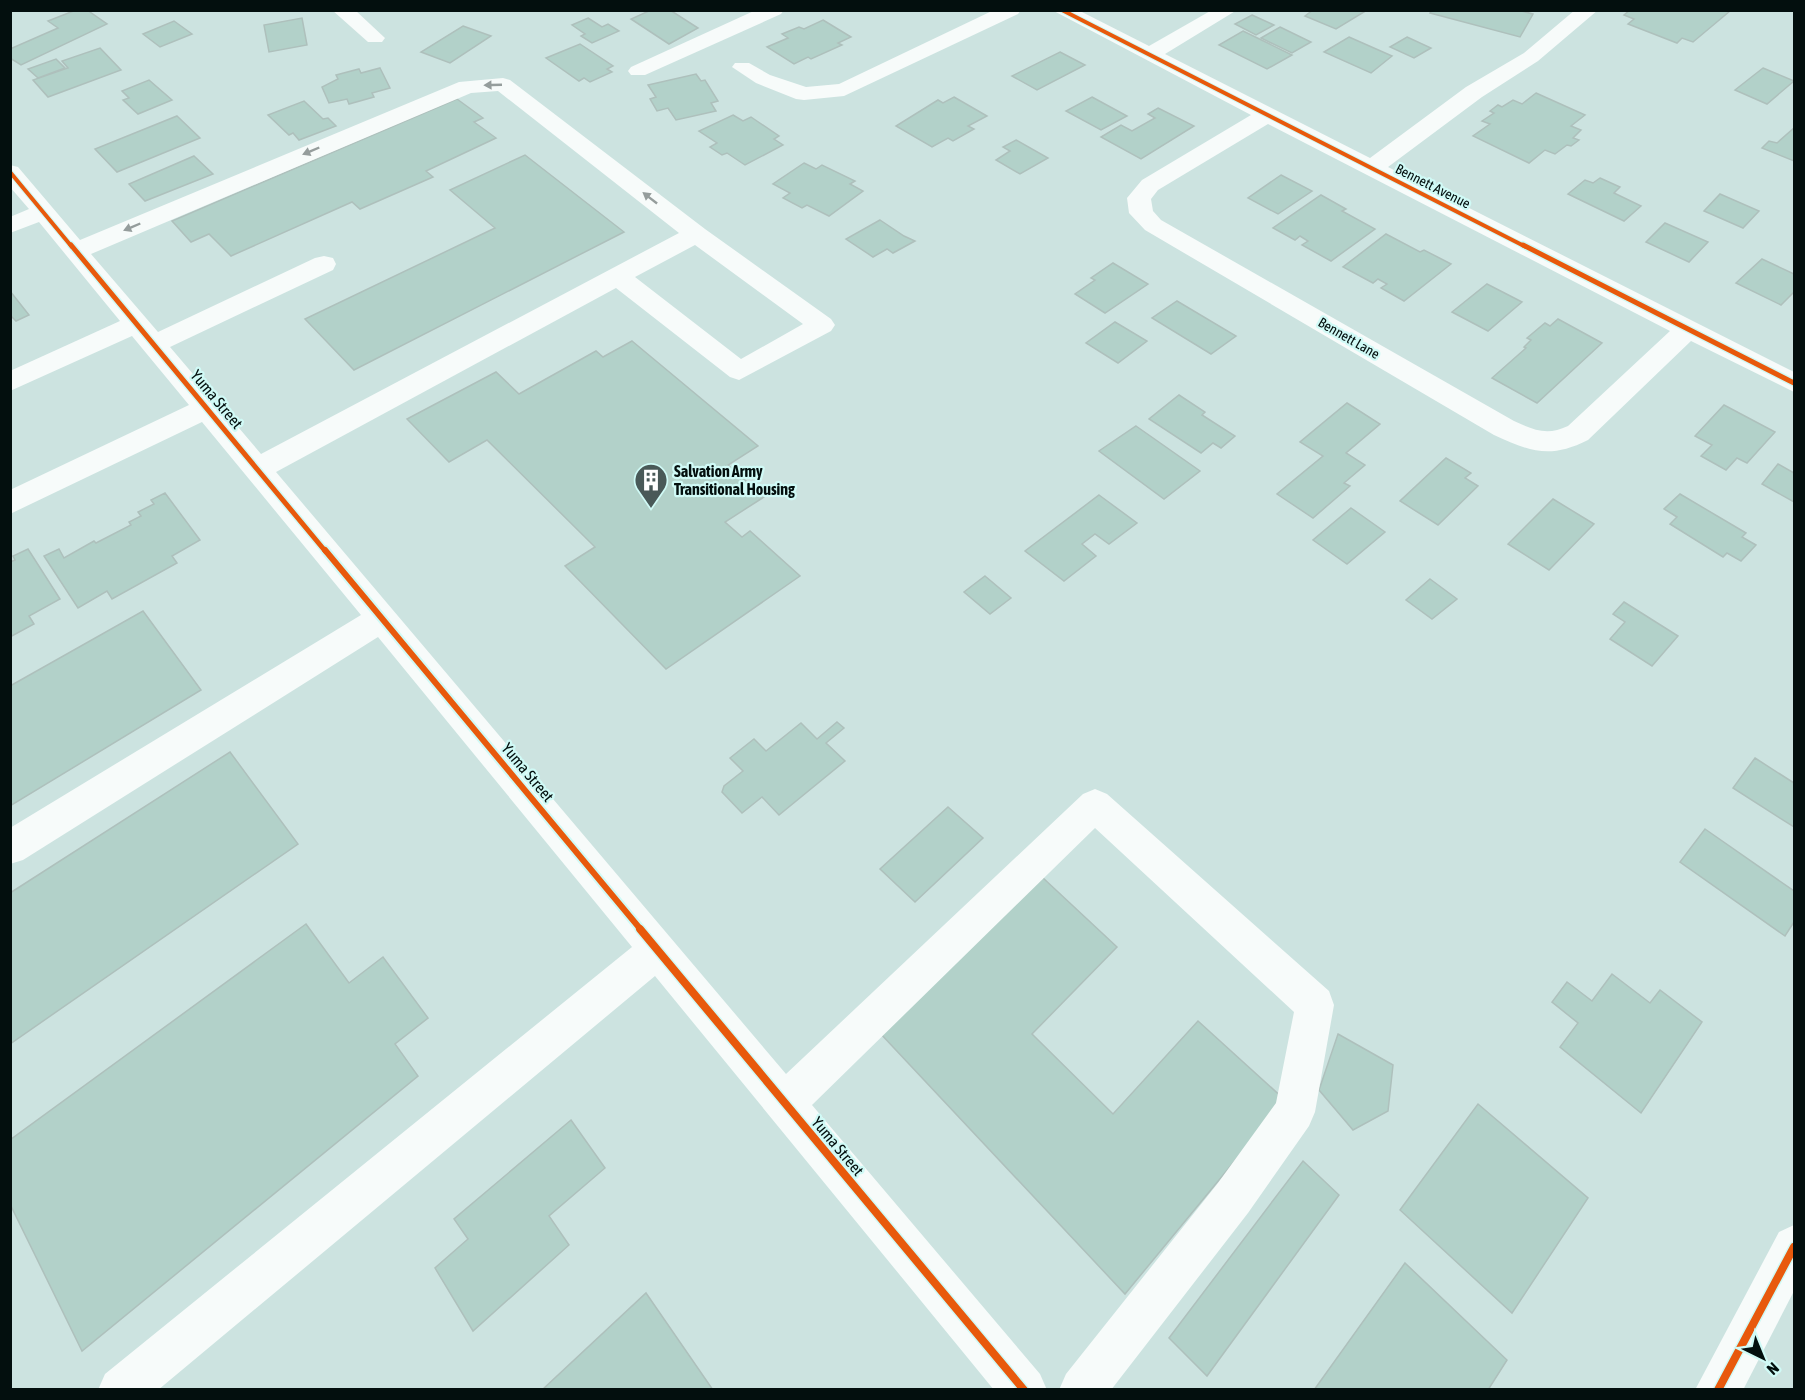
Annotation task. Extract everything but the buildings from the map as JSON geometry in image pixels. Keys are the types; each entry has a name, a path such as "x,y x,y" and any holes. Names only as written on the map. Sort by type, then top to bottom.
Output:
{"street":[{"path":"342,10 375,38"},
{"path":"638,71 774,10"},
{"path":"742,67 763,79 804,93 844,90 1011,10"},
{"name":"Bennett Avenue","path":"1062,10 1794,383"},
{"path":"1149,55 1227,10"},
{"path":"1371,168 1474,92 1531,57 1588,10"},
{"path":"76,251 466,87 503,84 696,234 822,325 739,371 618,276"},
{"name":"Bennett Lane","path":"1267,115 1150,185 1139,198 1141,213 1153,225 1504,428 1532,441 1559,444 1578,434 1688,329"},
{"name":"Yuma Street","path":"10,172 784,1104 1024,1389"},
{"path":"10,226 44,212"},
{"path":"258,469 696,234"},
{"path":"10,382 145,334 324,264"},
{"path":"10,503 207,408"},
{"path":"10,848 382,618"},
{"path":"784,1104 1095,805 1315,1005 1295,1112 1233,1198 1082,1389"},
{"path":"121,1389 657,950"},
{"path":"1718,1389 1794,1247"}],"cycle path":[{"path":"1062,10 1794,383"},
{"path":"10,172 1024,1390"},
{"path":"1718,1390 1794,1247"}],"place":[{"name":"Salvation Army Transitional Housing","path":"651,509"}]}
